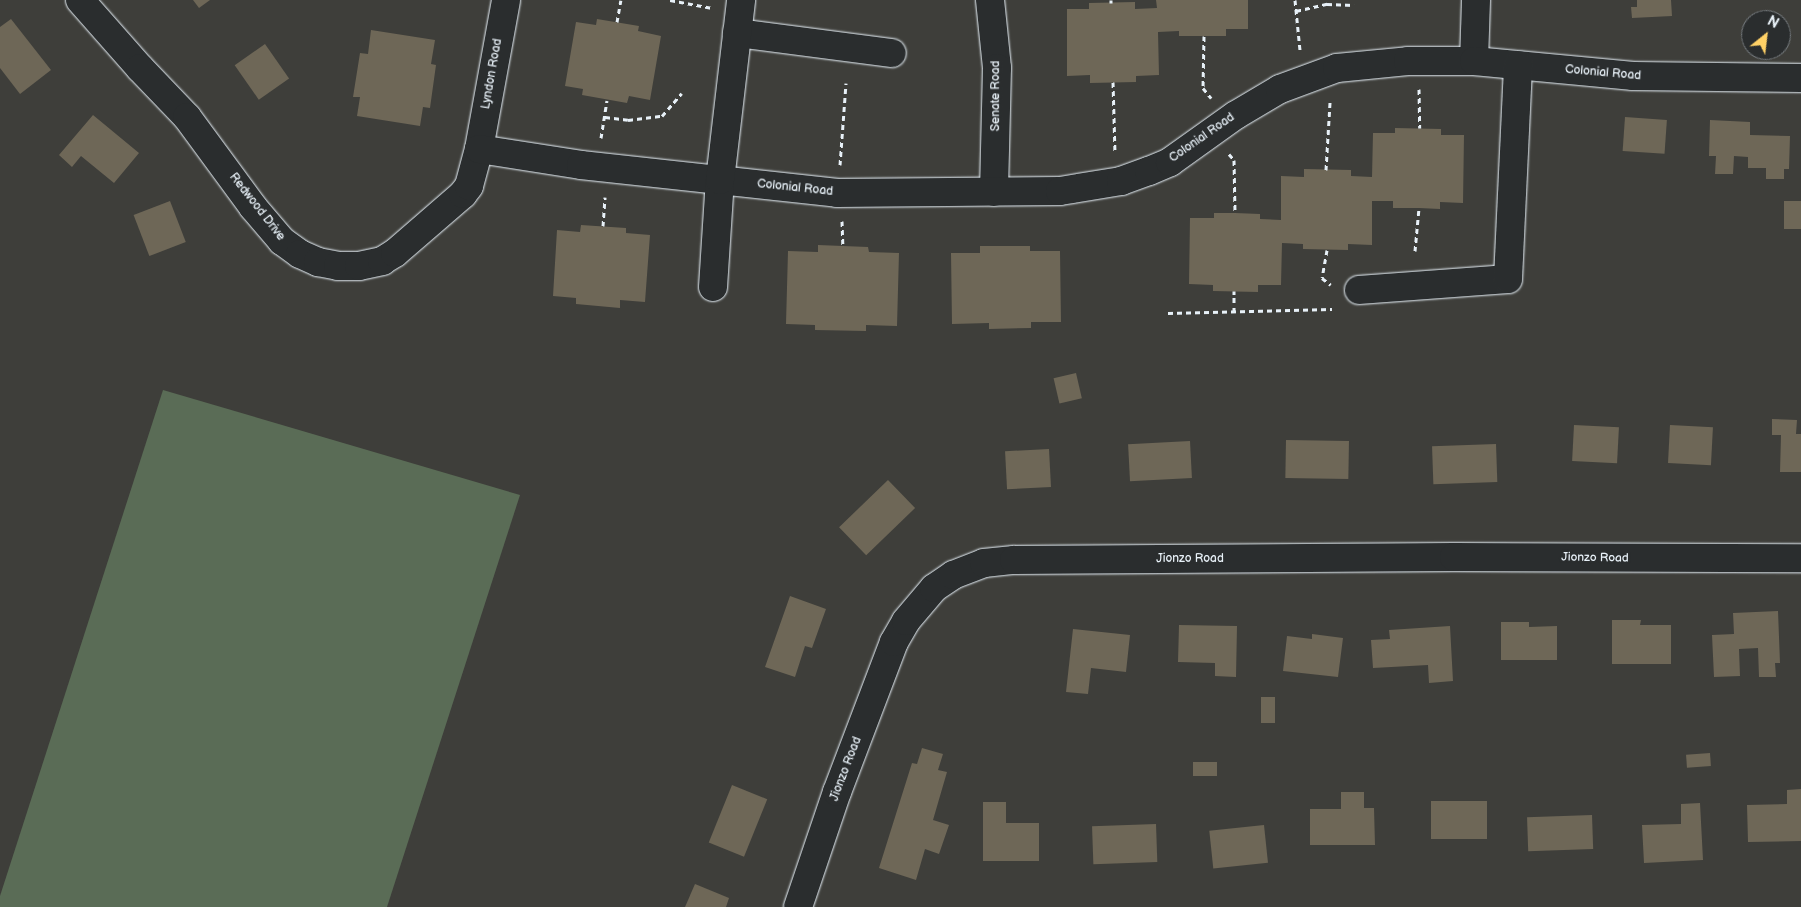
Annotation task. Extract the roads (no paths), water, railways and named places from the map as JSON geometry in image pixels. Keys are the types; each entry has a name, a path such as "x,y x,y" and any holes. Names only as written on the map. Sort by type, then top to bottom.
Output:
{"street":[{"name":"Redwood Drive","path":"80,0 140,68 188,117 253,207 282,241 309,258 338,266 359,266 382,261 395,253 463,194 474,174 479,149"},
{"name":"Lyndon Road","path":"479,149 506,0"},
{"name":"Senate Road","path":"990,0 997,68 994,192"},
{"path":"1474,61 1476,0"},
{"path":"713,287 720,180 737,33 730,4"},
{"path":"737,33 892,53"},
{"name":"Colonial Road","path":"479,149 608,168 837,193 1060,191 1115,182 1170,162 1219,126 1280,89 1334,69 1369,64 1420,61 1474,61 1633,76 1801,78"},
{"path":"1346,288 1508,279 1518,65"},
{"name":"Jionzo Road","path":"798,907 836,792 894,642 906,621 934,588 953,575 984,563 1014,560 1454,557 1801,558"}]}
